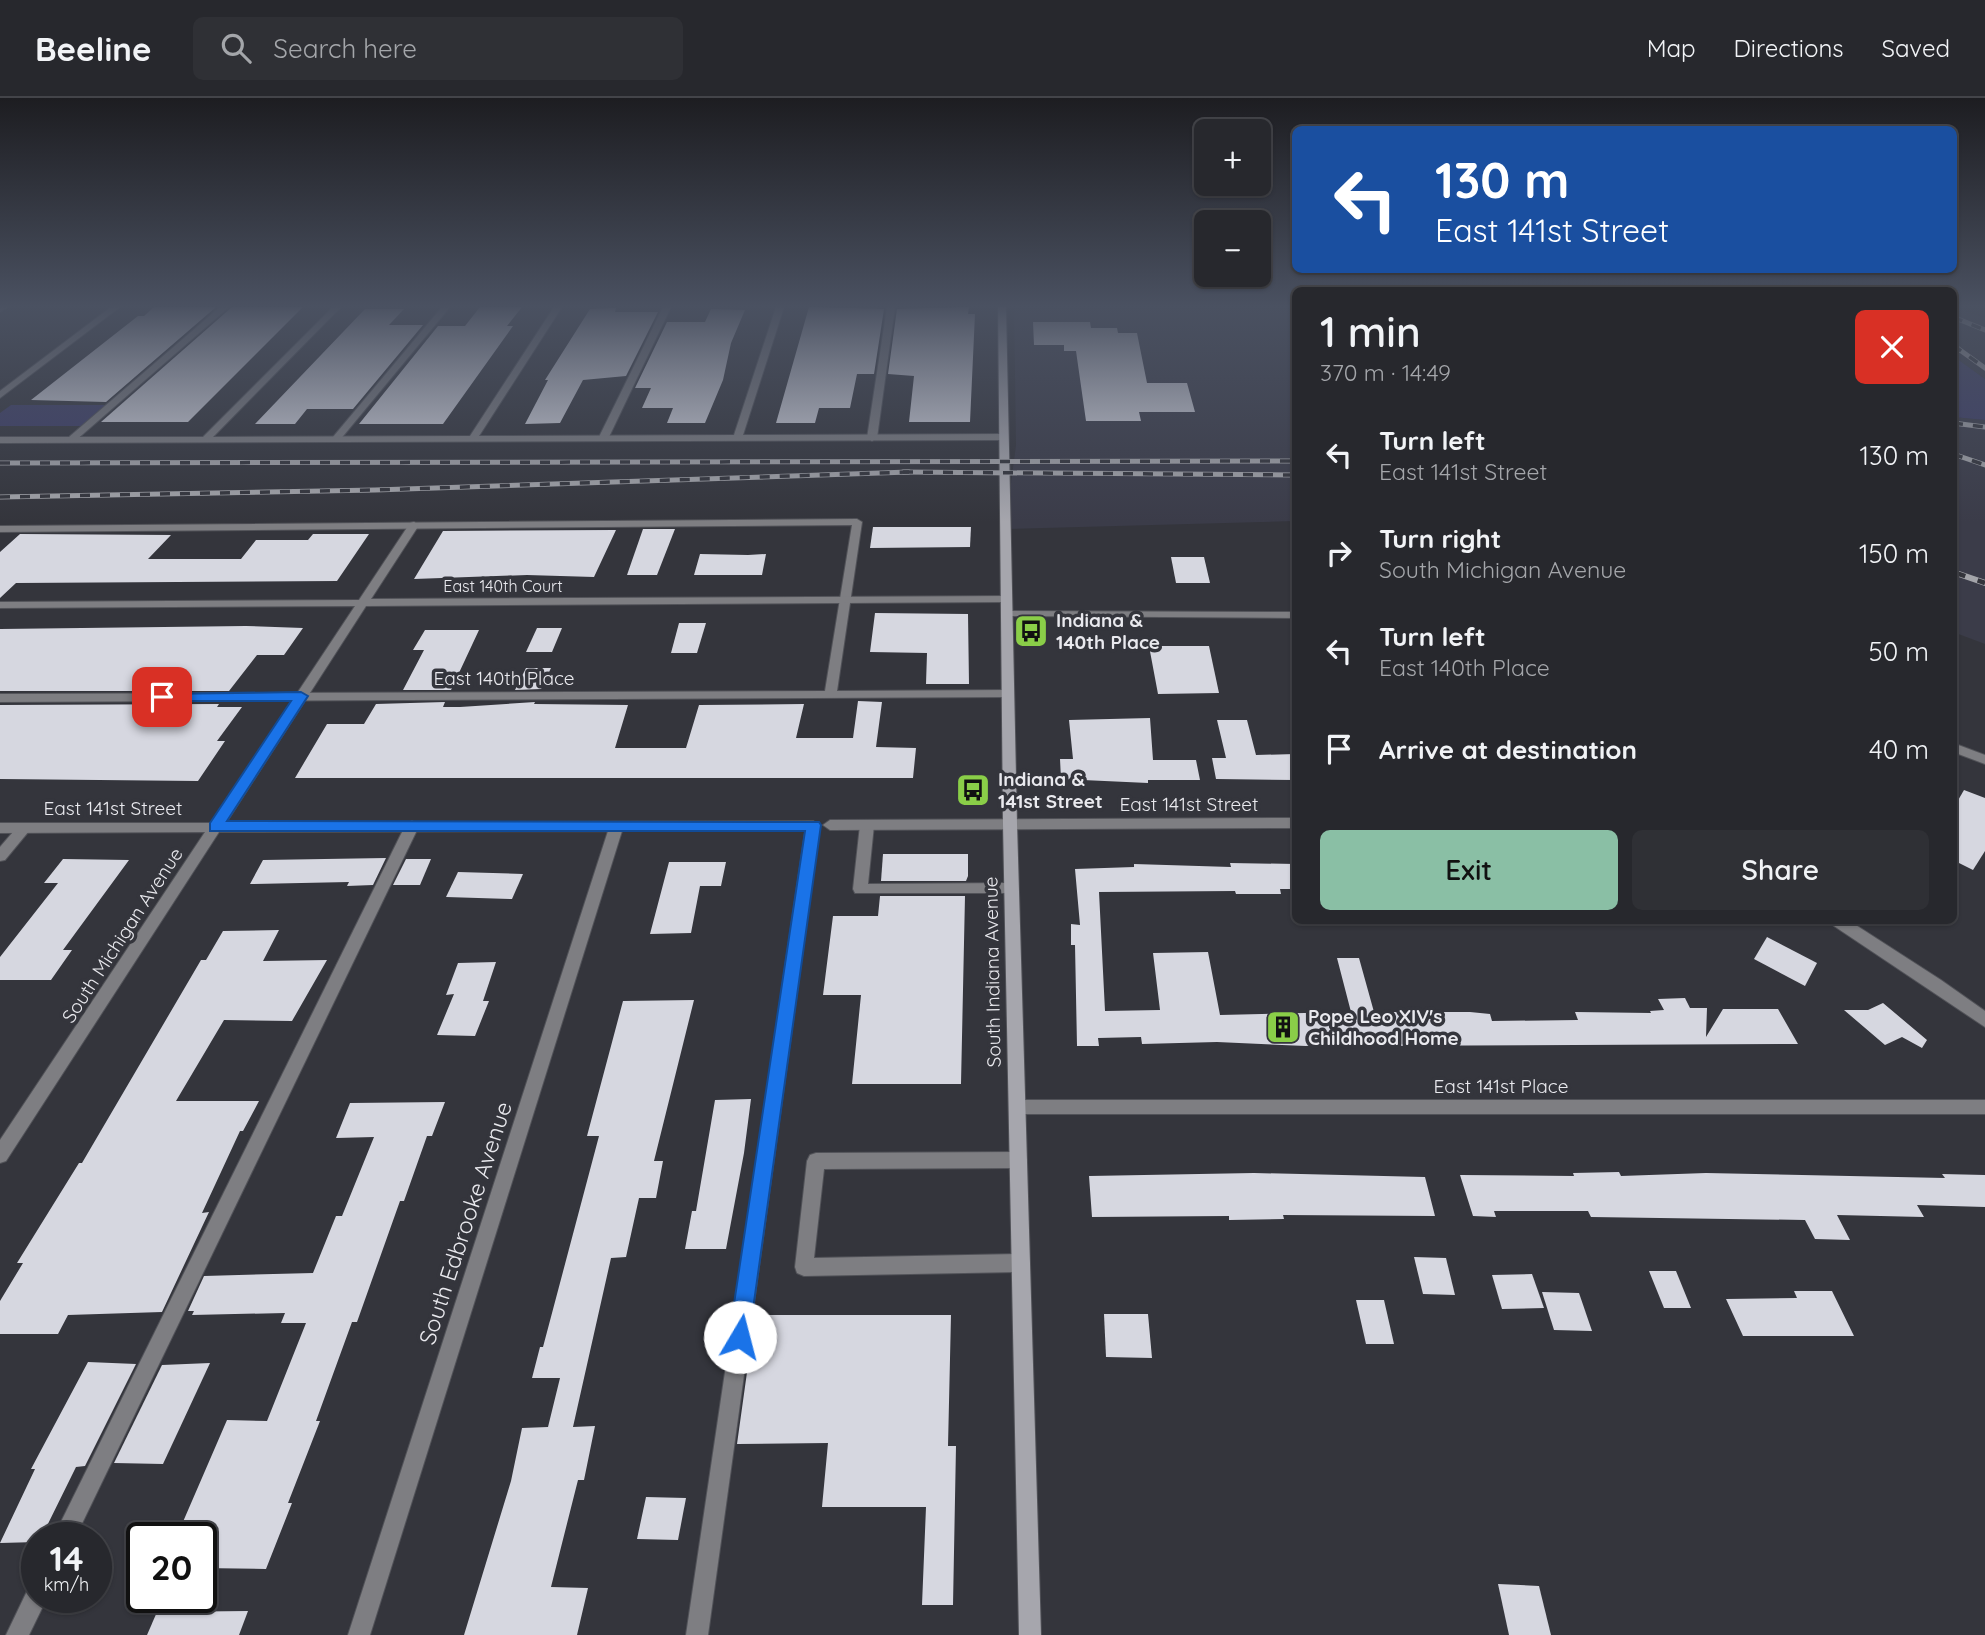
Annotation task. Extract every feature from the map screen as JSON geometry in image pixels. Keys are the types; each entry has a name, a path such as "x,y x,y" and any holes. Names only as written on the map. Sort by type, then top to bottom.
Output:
{"main road":[{"name":"South Indiana Avenue","path":"1003,379 1011,888 1030,1635"}],"street":[{"path":"0,395 21,379"},
{"path":"72,439 142,379"},
{"path":"206,439 266,379"},
{"path":"336,439 386,379"},
{"path":"472,439 511,379"},
{"path":"603,439 632,379"},
{"path":"738,438 757,379"},
{"path":"872,438 881,379"},
{"path":"0,440 1003,437"},
{"path":"0,529 857,522 831,694"},
{"name":"South Michigan Avenue","path":"0,1155 414,525"},
{"name":"East 140th Court","path":"0,605 845,600 1006,607"},
{"path":"1006,607 1292,615"},
{"name":"East 140th Place","path":"0,698 1008,694"},
{"path":"1957,749 1985,760"},
{"name":"East 141st Street","path":"0,828 1292,823"},
{"name":"South Edbrooke Avenue","path":"359,1635 617,825"},
{"path":"697,1635 822,825"},
{"path":"867,825 861,886 1011,888"},
{"path":"72,1522 412,826"},
{"path":"0,856 24,828"},
{"path":"1842,924 1936,984 1985,1020"},
{"name":"East 141st Place","path":"1017,1107 1985,1107"},
{"path":"1018,1160 816,1161 804,1267 1021,1263"},
{"path":"17,1635 28,1613"}],"shaded area":[{"path":"1015,379 1292,379 1292,521 1005,529 1016,445"},
{"path":"1957,379 1985,379 1985,420 1957,417"},
{"path":"11,405 106,405 82,426 0,426 0,413"},
{"path":"1957,417 1985,420 1985,644 1957,634"}],"building":[{"path":"58,379 133,379 106,402 31,400"},
{"path":"150,379 231,379 188,422 101,422"},
{"path":"298,379 378,379 353,409 307,409 295,424 255,424"},
{"path":"395,379 475,379 443,424 359,424"},
{"path":"597,379 583,380 560,423 525,424 548,380 545,380"},
{"path":"639,379 723,379 705,423 667,423 673,408 642,408 651,388 635,388"},
{"path":"789,379 856,379 850,408 819,408 815,423 776,423"},
{"path":"914,379 972,379 970,422 909,422"},
{"path":"1080,379 1146,379 1147,383 1187,383 1195,412 1139,412 1141,421 1086,421"},
{"path":"873,527 971,527 970,547 870,548"},
{"path":"643,529 675,529 657,575 627,575"},
{"path":"616,530 594,577 527,575 414,579 443,531"},
{"path":"20,534 171,535 148,559 241,559 256,540 308,540 313,534 369,534 337,581 16,583 0,598 0,552"},
{"path":"700,554 766,554 762,575 694,575"},
{"path":"1171,557 1204,557 1210,583 1176,583"},
{"path":"875,613 968,614 969,684 926,684 927,653 870,652"},
{"path":"679,623 706,623 697,653 671,653"},
{"path":"246,626 303,628 284,655 257,655 229,691 0,691 0,629"},
{"path":"537,628 562,628 552,652 526,652"},
{"path":"425,630 479,630 451,690 403,690 424,650 413,650"},
{"path":"1149,646 1209,646 1219,693 1158,694"},
{"path":"526,668 551,668 541,689 515,690"},
{"path":"858,701 882,702 876,747 916,748 913,778 295,778 327,724 364,724 376,704 445,702 443,707 535,702 534,704 628,705 615,748 686,748 699,705 804,704 796,738 853,738"},
{"path":"219,704 217,707 242,707 217,741 225,741 198,781 0,779 0,705"},
{"path":"1150,718 1153,760 1196,760 1200,780 1148,780 1148,783 1061,779 1060,759 1073,759 1069,720"},
{"path":"1217,720 1247,720 1256,755 1292,754 1292,780 1216,779 1212,758 1226,758"},
{"path":"1964,790 1985,798 1985,851 1973,870 1957,862 1957,802"},
{"path":"883,854 968,854 968,876 966,881 881,881"},
{"path":"386,858 373,885 347,886 349,882 250,884 263,860"},
{"path":"63,859 129,860 63,950 72,950 51,980 0,980 0,957 58,883 44,883"},
{"path":"406,859 431,859 420,885 393,885"},
{"path":"669,862 726,862 721,886 700,886 691,933 650,934"},
{"path":"1230,863 1292,864 1292,889 1280,889 1281,894 1236,894 1235,891 1099,892 1105,1011 1160,1010 1153,953 1208,952 1220,1015 1351,1012 1337,958 1359,958 1374,1012 1470,1012 1490,1014 1492,1021 1578,1020 1575,1012 1651,1013 1650,1011 1664,1010 1658,999 1685,998 1690,1008 1707,1008 1706,1037 1723,1009 1778,1009 1798,1044 1348,1046 1347,1042 1306,1046 1217,1042 1142,1044 1141,1037 1098,1038 1099,1046 1077,1046 1075,945 1071,945 1071,924 1080,925 1075,869 1134,867 1134,864 1231,867"},
{"path":"458,872 523,874 512,899 446,897"},
{"path":"880,896 965,896 961,1084 852,1084 861,995 823,995 833,916 878,916"},
{"path":"279,930 263,961 327,960 292,1021 224,1020 176,1101 259,1101 243,1131 240,1131 202,1213 209,1212 162,1312 68,1315 58,1334 0,1334 0,1301 23,1263 17,1263 79,1163 82,1163 201,960 206,960 223,931"},
{"path":"1767,937 1817,963 1805,986 1754,959"},
{"path":"496,962 483,1001 489,1001 475,1036 437,1035 454,994 446,995 458,963"},
{"path":"694,1000 654,1161 663,1161 656,1198 639,1198 626,1257 611,1258 573,1427 595,1426 584,1480 578,1480 551,1587 588,1588 577,1635 464,1635 511,1481 522,1428 548,1427 560,1378 532,1378 540,1347 543,1347 599,1136 587,1136 623,1001"},
{"path":"1883,1003 1927,1040 1922,1048 1902,1037 1885,1045 1844,1010 1868,1010"},
{"path":"751,1099 726,1249 685,1249 692,1211 696,1211 715,1100"},
{"path":"445,1102 432,1136 427,1136 404,1201 400,1201 357,1322 352,1322 316,1421 320,1421 288,1503 292,1503 266,1569 217,1568 217,1522 183,1522 227,1420 267,1421 306,1323 281,1323 285,1313 192,1315 194,1311 188,1311 204,1276 313,1273 336,1216 342,1216 374,1137 336,1138 350,1103"},
{"path":"1619,1172 1621,1176 1706,1173 1945,1178 1942,1174 1985,1175 1985,1207 1917,1205 1924,1217 1837,1215 1850,1240 1815,1239 1805,1220 1591,1217 1588,1211 1494,1211 1496,1217 1473,1216 1460,1175 1574,1176 1573,1173"},
{"path":"1254,1173 1425,1177 1435,1216 1283,1215 1284,1219 1229,1220 1229,1216 1092,1217 1089,1176"},
{"path":"1414,1257 1446,1258 1455,1295 1423,1294"},
{"path":"1649,1271 1676,1271 1691,1308 1664,1308"},
{"path":"1532,1274 1544,1308 1502,1309 1492,1275"},
{"path":"1794,1291 1832,1291 1854,1336 1743,1336 1726,1299 1797,1298"},
{"path":"1542,1292 1579,1293 1592,1331 1554,1330"},
{"path":"1356,1300 1384,1300 1394,1344 1366,1344"},
{"path":"1104,1314 1148,1314 1152,1358 1106,1357"},
{"path":"755,1315 951,1315 948,1446 956,1446 953,1605 922,1605 926,1507 822,1507 828,1443 737,1444"},
{"path":"88,1362 136,1364 85,1466 76,1467 49,1522 21,1522 21,1542 0,1543 35,1469 31,1469"},
{"path":"210,1363 163,1464 114,1463 162,1365"},
{"path":"646,1497 686,1498 678,1540 637,1539"},
{"path":"1498,1584 1539,1586 1551,1635 1509,1635"},
{"path":"248,1611 239,1635 147,1635 157,1613"}],"railway":[{"path":"1957,424 1985,427"},
{"path":"1957,455 1985,465"},
{"path":"0,463 1292,461"},
{"path":"903,472 908,472"},
{"path":"0,497 375,490 908,472"},
{"path":"908,472 1292,475"},
{"path":"1957,573 1985,583"}],"place":[{"name":"Indiana & 140th Place","path":"1031,631"},
{"name":"Indiana & 141st Street","path":"973,790"},
{"name":"Pope Leo XIV's Childhood Home","path":"1283,1027"}],"route":[{"path":"162,697 301,696 215,827 813,825 740,1337"}]}
